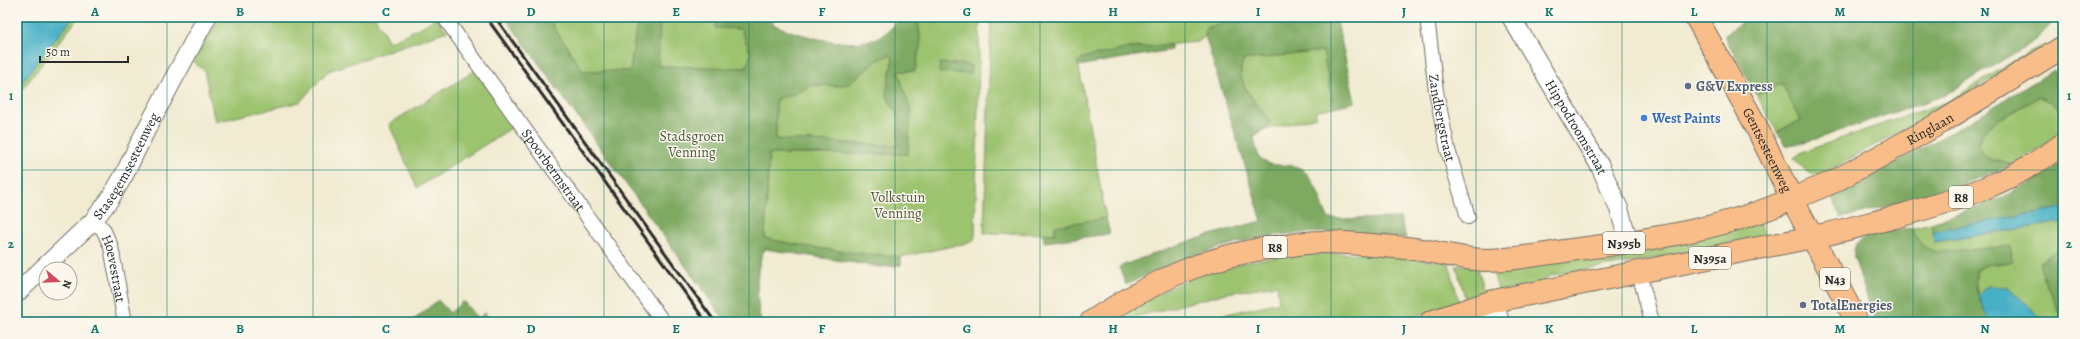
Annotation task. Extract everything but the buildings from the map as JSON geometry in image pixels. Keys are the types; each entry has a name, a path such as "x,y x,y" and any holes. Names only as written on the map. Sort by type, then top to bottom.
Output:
{"main road":[{"name":"Gentsesteenweg","path":"1696,17 1754,122 1808,229"},
{"name":"Ringlaan","path":"1792,199 1833,182 1942,122 2063,47"},
{"name":"R8","path":"1808,229 1850,229 1948,202 1986,189 2022,171 2063,144"},
{"name":"N395b","path":"1476,259 1512,258 1629,243 1694,230 1762,212 1792,199"},
{"name":"N395a","path":"1494,301 1563,286 1639,274 1808,229"},
{"name":"N43","path":"1808,229 1857,322"},
{"name":"R8","path":"1091,322 1124,300 1183,271 1214,258 1252,249 1321,242 1409,248 1476,259"},
{"path":"1431,322 1494,301"}],"street":[{"name":"Stasegemsesteenweg","path":"17,293 93,221 124,175 153,117 207,17"},
{"name":"Spoorbermstraat","path":"444,17 663,322"},
{"name":"Zandbergstraat","path":"1427,17 1436,91 1446,143 1468,217"},
{"name":"Hippodroomstraat","path":"1511,17 1600,166 1619,209 1629,243"},
{"name":"Hoevestraat","path":"93,221 103,229 112,247 125,322"},
{"path":"1639,274 1652,322"},
{"path":"1479,322 1494,301"},
{"path":"1494,301 1500,322"}],"green space":[{"path":"73,17 79,17 17,96 17,88"},
{"path":"220,17 375,17 389,42 427,24 436,17 447,31 328,71 300,102 215,122 204,70 193,62"},
{"name":"Stadsgroen Venning","path":"505,17 547,17 583,71 630,71 638,17 662,17 660,20 658,66 746,68 751,54 741,29 715,28 718,17 771,17 773,24 796,33 822,40 849,43 876,39 888,31 900,17 917,17 921,41 915,71 898,71 911,112 908,154 769,154 765,238 816,248 901,257 901,265 881,267 765,249 759,265 757,285 761,322 726,322","holes":["889,55 893,58 886,94 899,119 898,146 776,139 776,99 794,94 812,85 839,86 850,83 876,61"]},
{"path":"547,17 638,17 630,71 583,71"},
{"path":"662,17 718,17 715,27 741,29 751,54 746,68 657,66 660,20"},
{"name":"Volkstuin Venning","path":"917,17 980,17 975,237 972,242 901,257 845,252 795,245 765,238 769,154 908,154 898,71 915,71 921,41"},
{"path":"991,17 1267,17 1207,27 1205,36 1198,42 1130,48 1083,58 1078,62 1106,218 1055,226 1055,234 984,233"},
{"path":"1267,17 1336,17 1355,102 1334,107 1323,51 1243,60 1241,69 1244,85 1253,100 1270,121 1264,130 1254,137 1260,158 1270,164 1298,167 1303,170 1312,180 1329,219 1400,218 1406,238 1342,233 1294,233 1259,238 1239,242 1181,260 1126,285 1119,267 1190,241 1262,221 1205,36 1207,27"},
{"path":"1749,17 2058,17 2036,40 1945,95 1816,139 1786,146 1777,132 1800,120 1782,83 1757,96 1724,35"},
{"path":"1171,45 1171,50 1078,66 1077,62 1083,58 1130,48"},
{"path":"2045,46 1950,104 1822,174 1818,175 1810,173 1794,158 1802,152 1949,101 2028,52"},
{"path":"1323,51 1334,107 1315,111 1317,117 1264,130 1270,121 1253,100 1244,85 1241,69 1243,60"},
{"path":"889,55 893,57 886,94 899,119 898,146 776,139 776,99 794,94 812,85 839,86 850,83 876,61"},
{"path":"940,63 971,65 970,74 939,72"},
{"path":"476,70 513,127 417,188 389,124"},
{"path":"2054,70 2063,83 2063,111 2051,102 2039,97 1994,122 1983,132 1978,144 1984,155 1987,158 2011,165 1944,192 1841,218 1832,197 1957,129"},
{"path":"1782,83 1800,120 1777,132 1757,96"},
{"path":"2039,97 2051,102 2063,111 2063,133 2011,165 1987,158 1978,144 1983,132 1994,122"},
{"path":"2063,162 2063,208 1933,231 1931,223 2001,198 2035,180"},
{"path":"1106,218 1110,234 1044,242 1043,233 1055,234 1055,226"},
{"path":"1759,222 1764,235 1694,252 1552,275 1536,285 1499,292 1491,266"},
{"path":"2063,222 2063,249 2055,251 2043,278 2063,318 2063,322 2043,322 2036,313 1987,286 1978,296 1975,283 1977,270 1986,265 2012,262 1928,251 1919,245 1912,228 1931,223 1935,242"},
{"path":"1912,228 1916,237 1924,247 1938,252 2011,246 2012,262 1986,265 1977,270 1977,291 1990,322 1875,322 1854,257 1855,247 1859,242 1872,234"},
{"path":"2063,249 2063,318 2043,278 2039,263 2056,251"},
{"path":"1327,253 1370,254 1449,263 1459,302 1397,322 1282,322 1280,313 1233,322 1193,322 1279,302 1277,285 1227,293 1131,318 1118,315 1179,283 1231,265 1285,256"},
{"path":"1457,265 1476,266 1485,296 1466,301"},
{"path":"438,300 450,313 463,301 478,319 485,312 489,322 411,322"}],"water":[{"path":"17,17 73,17 17,88"},
{"path":"2063,208 2063,222 1934,242 1933,231"},
{"path":"1987,286 2008,287 2036,313 2043,322 1990,322 1978,296"}],"railway":[{"path":"486,17 706,322"},
{"path":"495,17 715,322"}],"place":[{"name":"G&V Express","path":"1688,86"},
{"name":"West Paints","path":"1644,118"},
{"name":"TotalEnergies","path":"1803,305"}]}
